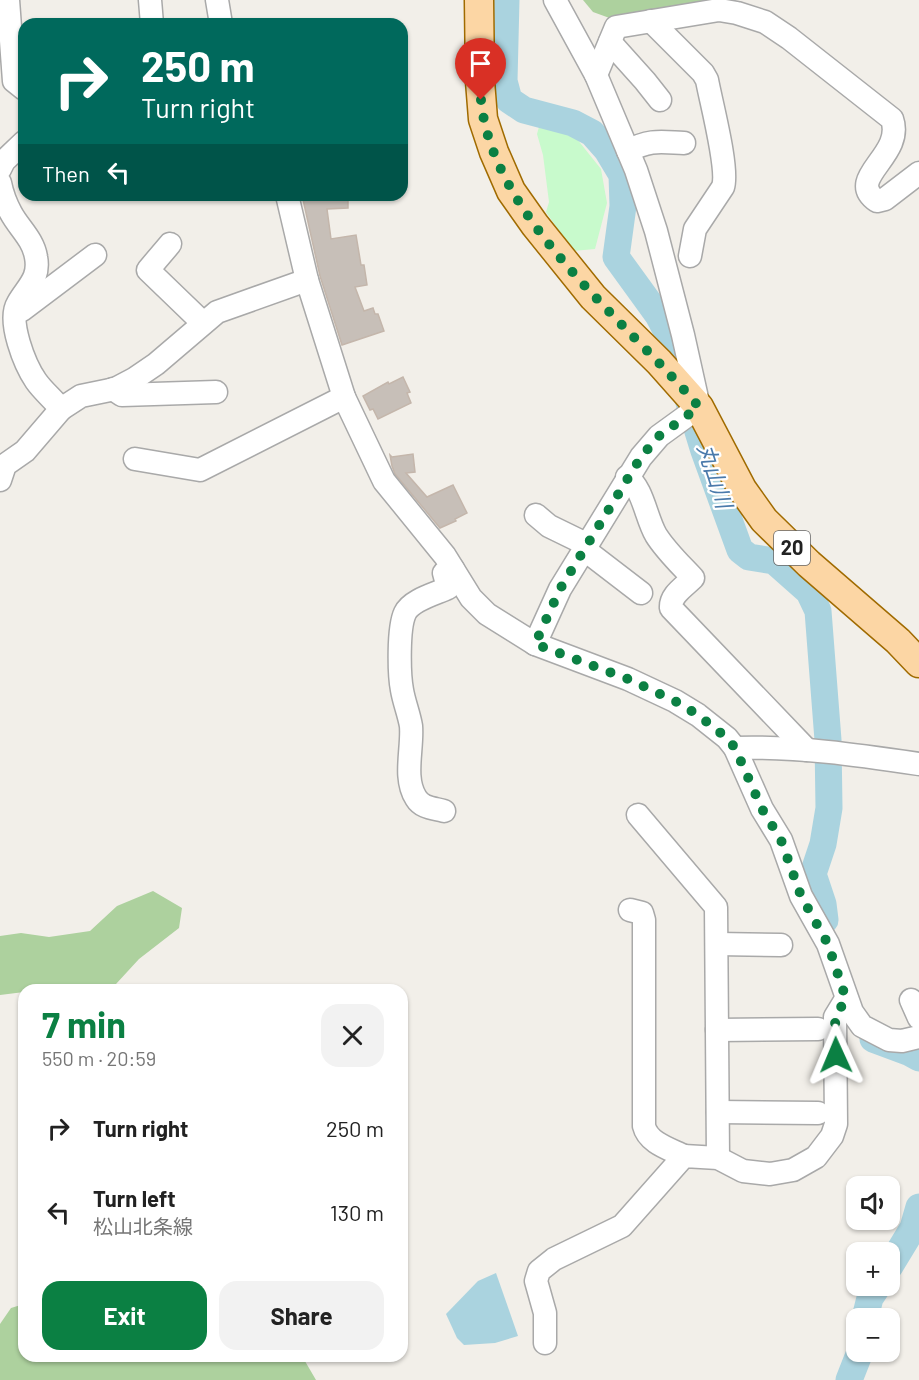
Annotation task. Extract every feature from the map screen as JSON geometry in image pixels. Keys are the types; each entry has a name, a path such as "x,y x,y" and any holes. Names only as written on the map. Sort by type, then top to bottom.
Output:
{"main road":[{"name":"20","path":"479,0 483,119 494,152 512,191 535,225 593,297 659,362 699,407 742,489 764,520 809,564 898,641 919,663"}],"street":[{"path":"8,0 13,86"},
{"path":"150,0 152,18"},
{"path":"217,0 220,18"},
{"path":"535,644 560,589 627,477 659,436 699,407 656,231 628,151 596,75 555,0"},
{"path":"596,75 616,27 719,10 737,13 765,22 807,51 892,119 895,128 894,139 889,150 868,177 867,187 871,197 876,201 885,199 919,173"},
{"path":"651,21 703,73 707,80 720,147 725,180 695,229 690,256"},
{"path":"610,42 660,100"},
{"path":"628,151 653,141 684,143"},
{"path":"0,169 4,161 18,148"},
{"path":"0,183 10,213 34,247 37,259 37,274 10,320"},
{"path":"288,201 307,280 344,397 384,481 445,556 471,598 487,614 535,644 628,679 675,701 727,738 735,748 762,809 781,840 801,896 828,944 852,1012 862,1026 889,1040 902,1041 919,1037"},
{"path":"170,244 148,270 203,323"},
{"path":"10,320 68,278 95,255"},
{"path":"0,480 5,465 26,451 61,409 81,396 113,389 134,379 156,364 218,312 307,280"},
{"path":"10,320 31,372 61,409"},
{"path":"113,389 122,395 216,392"},
{"path":"135,459 200,470 344,397"},
{"path":"627,477 637,485 645,511 656,534 693,578 676,593 670,604 671,608 807,750"},
{"path":"536,515 549,526 586,547 641,593"},
{"path":"444,811 422,806 415,798 410,784 410,723 402,689 400,664 402,622 405,611 411,605 448,588 444,573 453,569"},
{"path":"735,748 807,750 872,756 919,764"},
{"path":"638,815 716,907 718,1158"},
{"path":"630,910 642,913 644,920 645,1130 660,1145 684,1156 718,1158 743,1171 755,1174 782,1173 806,1165 816,1157 826,1147 836,1124 835,1017 846,999"},
{"path":"717,944 781,945"},
{"path":"717,1030 818,1029"},
{"path":"718,1112 818,1113"},
{"path":"545,1343 545,1313 536,1281 539,1271 554,1259 622,1226 684,1156"}],"green space":[{"path":"583,0 707,0 615,20 593,12"},
{"path":"542,116 577,139 601,169 607,203 595,249 573,251 546,212 549,202 543,155 537,134"},
{"path":"153,891 182,908 179,928 139,959 116,984 18,984 18,993 0,995 0,936 21,933 49,937 90,931 117,906"},
{"path":"18,1306 18,1362 306,1362 316,1380 0,1380 0,1324 11,1308"}],"water":[{"path":"496,1273 518,1336 495,1343 464,1345 457,1338 446,1314 478,1281"}],"building":[{"path":"303,201 348,201 348,208 327,209 331,239 356,235 367,285 355,287 364,311 373,308 375,314 378,314 384,331 342,345 320,276"},
{"path":"403,377 410,392 407,393 411,403 378,419 363,396 388,382 389,384"},
{"path":"413,454 415,472 406,473 427,497 453,485 467,513 440,528 395,474 392,466 390,455 392,457"}],"waterway":[{"name":"丸山川","path":"506,0 504,81 509,100 524,110 573,123 592,133 607,150 622,175 623,206 616,257 658,315 668,334 704,451 740,550 749,557 774,561 809,592 818,611 828,740 829,808 823,844 813,874 823,904 825,920"},
{"path":"873,1039 919,1058"},
{"path":"900,1249 913,1228 919,1207"},
{"path":"868,1308 871,1296"},
{"path":"849,1380 856,1362"}],"route":[{"path":"481,100 483,119 494,152 512,191 535,225 593,297 659,362 699,407 659,436 627,477 560,589 535,644 628,679 675,701 716,728 735,748 762,809 781,840 801,896 828,944 844,988 846,999 835,1017 836,1055"}]}
